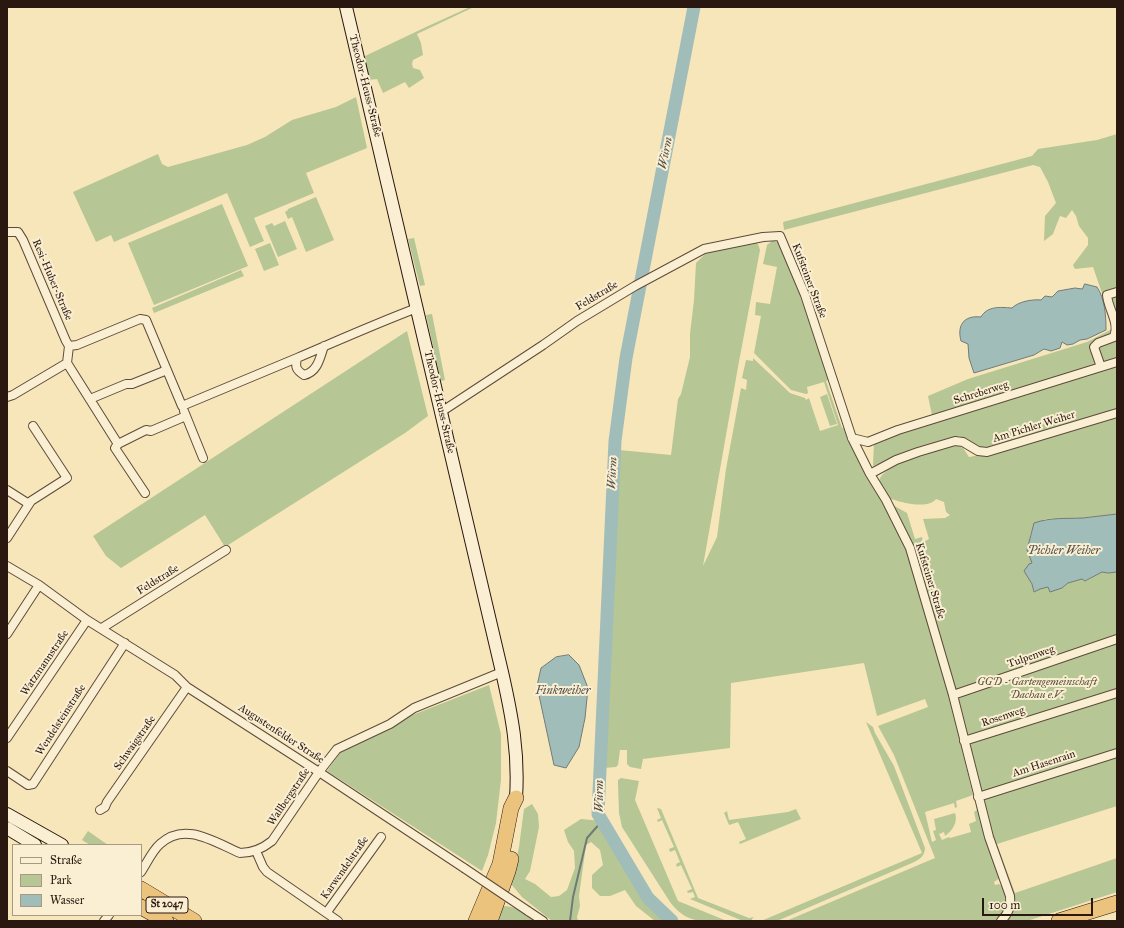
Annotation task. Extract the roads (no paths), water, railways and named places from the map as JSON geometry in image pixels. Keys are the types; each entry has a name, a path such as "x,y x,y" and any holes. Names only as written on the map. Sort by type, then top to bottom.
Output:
{"highway":[{"path":"476,921 500,864 511,808 516,798"},
{"path":"490,921 508,871 516,839 519,810 516,798"},
{"name":"St 2047","path":"142,890 194,921"},
{"path":"1059,921 1117,903"},
{"name":"St 2047","path":"142,907 166,921"}],"street":[{"name":"Theodor-Heuss-Straße","path":"346,7 418,308 513,722 516,744 516,798"},
{"name":"Resi-Huber-Straße","path":"7,232 18,232 23,240 69,346"},
{"name":"Feldstraße","path":"441,412 543,345 576,321 635,286 704,249 763,237 780,236"},
{"name":"Kufsteiner Straße","path":"780,236 805,295 852,438 910,548 953,696 989,837 1010,896 1009,910 1001,921"},
{"path":"1101,367 1094,347 1098,343 1114,337 1116,326 1107,295 1117,292"},
{"path":"182,406 418,308"},
{"path":"145,493 116,448 118,444 67,363 69,346 77,345 144,318 149,325 203,458"},
{"path":"297,358 295,366 297,370 304,375 309,374 317,366 324,346"},
{"name":"Schreberweg","path":"852,438 868,442 898,430 1117,362"},
{"path":"7,397 13,395 67,363"},
{"path":"90,399 126,384 132,384 167,370"},
{"name":"Am Pichler Weiher","path":"870,474 896,460 918,452 955,442 963,442 978,451 987,452 1117,413"},
{"path":"118,444 146,430 151,431 186,416"},
{"path":"7,538 31,501 66,478 33,426"},
{"path":"7,490 29,504"},
{"name":"Feldstraße","path":"102,628 226,550"},
{"name":"Augustenfelder Straße","path":"7,567 39,586 87,620 175,675 187,687 319,772 543,921"},
{"path":"7,634 39,586"},
{"name":"Watzmannstraße","path":"7,738 87,620"},
{"name":"Tulpenweg","path":"953,696 1117,639"},
{"name":"Wendelsteinstraße","path":"7,771 28,785 33,784 125,643"},
{"name":"Wallbergstraße","path":"256,851 272,841 319,772 337,749 390,724 414,708 502,672"},
{"name":"Schwaigstraße","path":"100,810 105,807 109,799 187,687"},
{"name":"Rosenweg","path":"964,741 1117,693"},
{"name":"Am Hasenrain","path":"978,797 1117,753"},
{"path":"7,814 60,844"},
{"path":"7,828 33,844"},
{"path":"142,871 160,844 172,835 183,832 195,834 240,853 256,851"},
{"name":"Karwendelstraße","path":"327,912 381,836"},
{"name":"Karwendelstraße","path":"256,851 263,867 267,872 338,921"}],"water":[{"path":"1085,284 1097,287 1100,292 1106,319 1106,330 1073,344 1067,345 1062,342 1060,348 1051,351 1044,349 1034,355 974,373 969,358 968,344 961,341 960,336 961,326 966,320 981,317 990,309 1003,307 1012,308 1025,301 1041,300 1045,296 1052,297 1058,291 1075,288 1082,289"},
{"name":"Pichler Weiher","path":"1117,514 1117,572 1102,572 1085,581 1082,579 1068,583 1062,588 1050,592 1048,587 1034,592 1032,584 1024,571 1029,564 1032,563 1027,550 1034,523 1052,519 1083,518"},
{"name":"Finkweiher","path":"569,655 579,665 588,688 585,718 579,747 566,768 554,765 537,686 541,668 556,657"}],"waterway":[{"name":"Würm","path":"672,921 648,898 598,814 615,441 626,358 694,7"},
{"path":"570,921 573,897 587,838 602,821"}],"park label":[{"name":"GGD - Gartengemeinschaft Dachau e.V.","path":"1037,688"}]}
